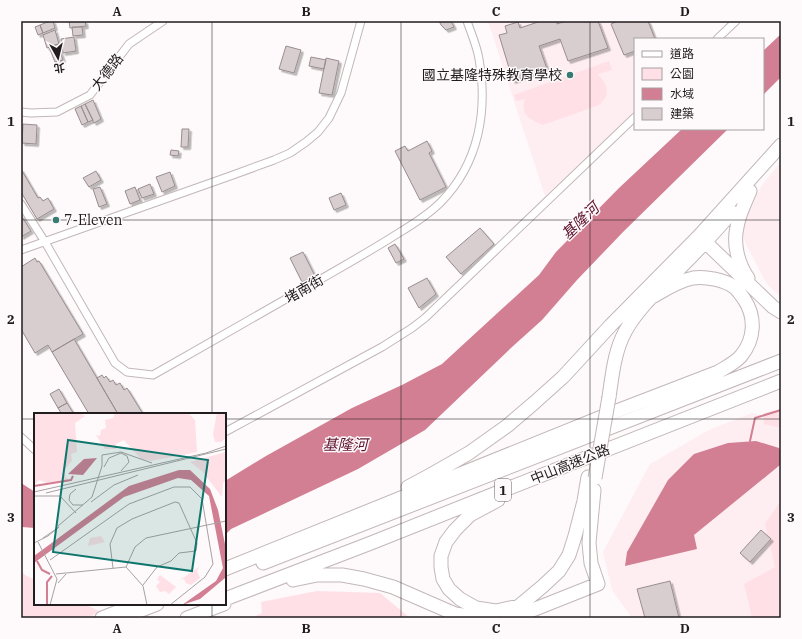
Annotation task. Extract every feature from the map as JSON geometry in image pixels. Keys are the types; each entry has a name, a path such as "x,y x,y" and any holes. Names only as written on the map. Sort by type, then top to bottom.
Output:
{"highway":[{"path":"703,239 781,145"},
{"path":"498,618 530,611 598,584 591,563 590,543 592,478 605,396 607,362 616,334 624,320 650,292 781,158"},
{"path":"750,191 740,215 736,244 738,259 744,272 757,291"},
{"path":"703,239 773,307 781,312"},
{"path":"226,568 250,559 609,414 718,372 730,366 745,351 750,341 753,328 748,306 741,294 735,288 725,282 710,279 694,278 650,292 611,325 563,377 534,404 469,453 389,497 336,517 250,559"},
{"name":"中山高速公路","path":"226,578 781,361"},
{"name":"中山高速公路","path":"226,599 372,543 781,381"},
{"path":"559,468 537,484 498,500 470,515 455,530 446,542 441,556 441,567 443,579 449,589 460,599 476,608 496,611 519,606 543,586 559,571 569,555 592,478"},
{"path":"226,603 265,588 291,580 317,575 342,575 393,587 455,614 484,618"},
{"path":"102,618 134,605"},
{"path":"121,618 154,605"},
{"path":"176,618 209,605"},
{"path":"187,618 221,605"}],"street":[{"name":"大德路","path":"21,112 57,112 90,95 129,44 163,21"},
{"path":"21,250 290,153 318,132 328,118 341,93 361,21"},
{"name":"堵南街","path":"45,242 115,363 127,372 153,375 381,244 418,221 440,202 458,182 476,142 482,110 482,89 479,58 468,21"},
{"path":"718,38 736,21"},
{"path":"226,431 382,347 412,328 425,318 634,118"},
{"path":"21,204 45,242"},
{"path":"21,437 34,449"}],"shaded area":[{"name":"國立基隆特殊教育學校","path":"488,21 650,21 657,38 634,38 634,112 545,196"},
{"path":"781,162 781,297 765,281 746,244 743,231 746,218 762,185"},
{"path":"752,413 781,420 781,618 632,618 612,590 603,552 650,464 709,430"}],"green space":[{"path":"609,61 612,70 598,74 604,82 607,90 607,94 599,105 543,125 527,116 524,109 525,99 516,101 514,95"},
{"path":"781,409 781,428 764,424 764,413"},
{"path":"781,500 781,618 752,618 744,584 775,567 765,524"},
{"path":"21,571 34,580 34,605 86,605 101,612 86,618 21,618"},
{"path":"317,591 380,593 410,618 251,618 262,613 261,602"}],"water":[{"path":"781,34 781,77 764,94 764,50"},
{"name":"基隆河","path":"681,130 727,130 623,232 577,280 542,320 425,430 358,469 231,529 226,534 226,480 266,456 352,408 402,385 442,364 539,275 556,252 619,188"},
{"path":"756,441 779,448 781,452 780,465 694,535 697,549 625,566 627,552 668,480 694,454 728,443"},
{"path":"21,483 34,491 34,528 22,527"}],"building":[{"path":"53,21 55,28 43,33 40,25"},
{"path":"69,21 85,21 86,26 70,28"},
{"path":"439,21 451,21 454,27 446,30"},
{"path":"537,21 557,21 557,24 566,21 598,21 608,48 568,61 560,39 539,46 547,69 513,81 499,35 507,33 505,26 518,22 520,28 538,22"},
{"path":"618,21 648,21 655,38 634,38 634,51 624,55 611,24"},
{"path":"40,25 43,33 38,35 35,27"},
{"path":"72,27 82,27 83,35 73,36"},
{"path":"55,30 59,44 47,48 43,35"},
{"path":"74,37 76,51 63,53 61,39"},
{"path":"58,44 63,60 55,62 49,47"},
{"path":"286,46 301,50 294,73 279,69"},
{"path":"311,57 326,60 324,69 309,66"},
{"path":"326,58 339,61 332,95 319,93"},
{"path":"93,100 101,119 94,123 85,104"},
{"path":"85,104 93,120 88,122 81,106"},
{"path":"81,106 88,122 82,125 75,109"},
{"path":"23,124 37,125 36,144 22,143"},
{"path":"182,129 189,129 188,147 181,147"},
{"path":"427,141 432,151 429,153 446,187 420,200 395,151 405,146 408,151"},
{"path":"171,150 179,151 178,156 170,155"},
{"path":"21,169 38,198 40,197 43,201 48,198 54,209 37,219 21,192"},
{"path":"96,171 101,180 89,187 83,178"},
{"path":"170,172 175,186 162,192 156,177"},
{"path":"150,184 154,194 142,198 138,189"},
{"path":"100,187 107,204 99,207 93,189"},
{"path":"135,187 140,200 130,204 125,191"},
{"path":"341,193 346,205 334,210 329,198"},
{"path":"21,215 31,231 21,237"},
{"path":"480,228 494,244 461,274 446,257"},
{"path":"395,244 404,259 396,263 388,248"},
{"path":"303,252 315,276 302,282 290,258"},
{"path":"35,258 37,262 39,261 83,334 52,352 48,345 35,353 21,329 21,267"},
{"path":"427,278 436,294 419,308 408,288"},
{"path":"74,339 117,413 88,413 52,352"},
{"path":"102,375 104,378 106,376 110,382 113,380 116,385 120,383 124,390 127,388 142,413 117,413 97,378"},
{"path":"59,389 67,403 58,408 50,394"},
{"path":"67,403 73,413 61,413 58,408"},
{"path":"761,530 771,539 750,562 740,553"},
{"path":"670,581 679,618 645,618 637,589"}],"waterway":[{"path":"750,441 755,418 781,410"}],"place":[{"name":"國立基隆特殊教育學校","path":"570,75"},
{"name":"7-Eleven","path":"56,220"}]}
